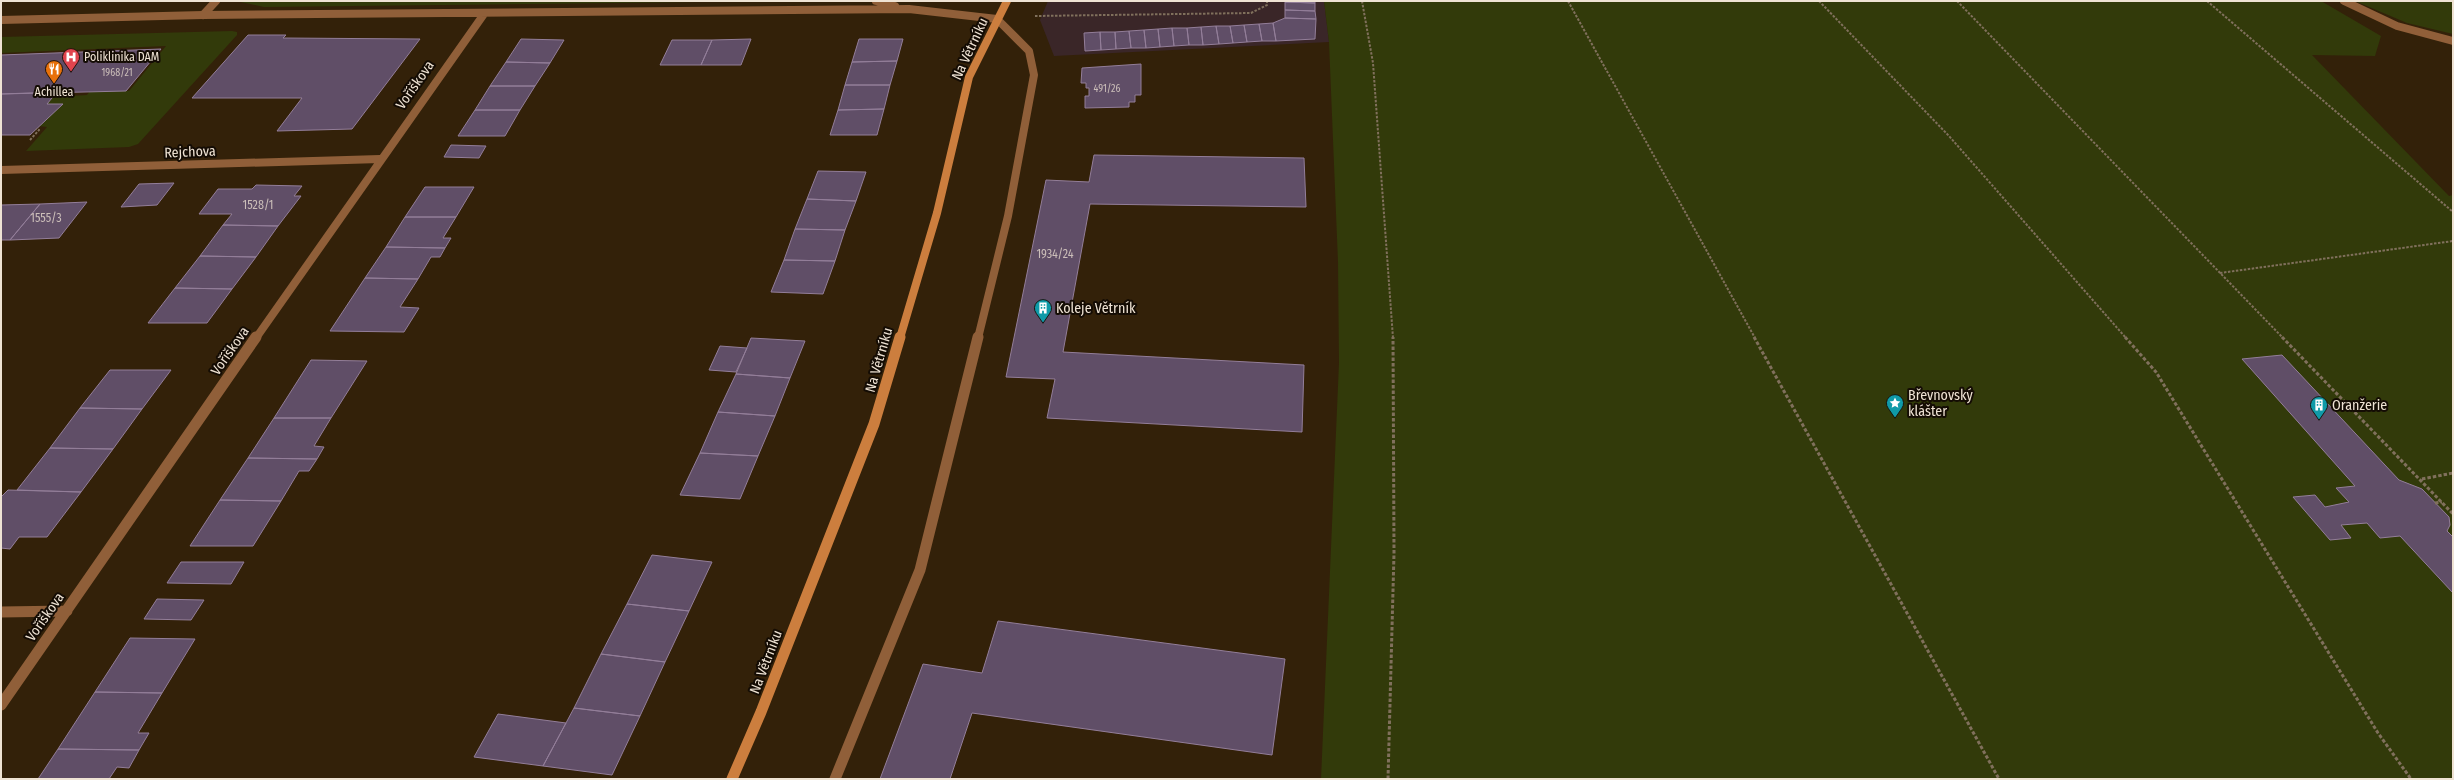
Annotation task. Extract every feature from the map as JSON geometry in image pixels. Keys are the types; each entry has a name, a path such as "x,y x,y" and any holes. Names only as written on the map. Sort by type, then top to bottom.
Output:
{"street":[{"path":"203,15 216,1"},
{"path":"876,1 909,9 997,19 1007,1"},
{"path":"2344,1 2390,22 2424,34 2453,41"},
{"path":"1,20 203,15 484,14 909,9"},
{"name":"Voříškova","path":"1,705 380,159 484,14"},
{"name":"Na Větrníku","path":"732,779 761,712 874,424 937,213 970,77 997,19 1029,51 1034,75 1008,216 920,570 835,779"},
{"name":"Rejchova","path":"1,170 380,159"},
{"path":"1,612 67,611"}],"path":[{"path":"997,19 1070,14 1251,13 1267,5 1267,1"},
{"path":"1362,1 1373,63 1393,335 1394,553 1388,779"},
{"path":"1568,1 1999,779"},
{"path":"1819,1 1949,136 2156,372 2378,733 2411,779"},
{"path":"1957,1 2422,479 2453,514"},
{"path":"2207,1 2453,212"},
{"path":"2220,273 2453,241"},
{"path":"2422,479 2453,473"},
{"path":"2435,503 2442,502"}],"shaded area":[{"path":"1048,1 1324,1 1329,42 1054,56 1040,20"}],"green space":[{"path":"236,1 797,1 264,7"},
{"name":"Břevnovský klášter","path":"1324,1 2321,1 2381,36 2375,56 2312,55 2449,196 2453,195 2453,779 1321,779 1339,363 1338,262 1329,42"},
{"path":"2355,1 2453,1 2453,34 2407,23"},
{"path":"237,32 237,35 138,144 129,147 26,151 47,127 39,126 62,104 47,104 53,97 87,95 90,91 129,91 166,46 1,53 1,37"}],"building":[{"path":"1315,1 1315,3 1285,2"},
{"path":"1285,2 1315,3 1315,11 1285,10"},
{"path":"1285,10 1315,11 1316,19 1285,18"},
{"path":"1285,18 1316,19 1315,39 1276,41 1273,23"},
{"path":"1273,23 1276,41 1262,41 1259,24"},
{"path":"1259,24 1262,41 1247,42 1244,25"},
{"path":"1244,25 1247,42 1233,43 1230,26"},
{"path":"1216,26 1230,26 1233,43 1219,44"},
{"path":"1216,26 1219,44 1203,45 1201,27"},
{"path":"1201,27 1203,45 1189,45 1187,28"},
{"path":"1172,28 1187,28 1189,45 1174,46"},
{"path":"1172,28 1174,46 1160,47 1158,29"},
{"path":"1158,29 1160,47 1146,48 1144,30"},
{"path":"1144,30 1146,48 1131,48 1129,31"},
{"path":"1129,31 1131,48 1116,49 1115,32"},
{"path":"1100,32 1101,50 1085,51 1084,33"},
{"path":"1100,32 1115,32 1116,49 1101,50"},
{"path":"248,35 286,35 283,38 420,39 352,129 277,131 302,98 192,98"},
{"path":"521,39 564,40 550,63 506,62"},
{"path":"751,39 741,65 701,65 712,40"},
{"path":"859,39 903,39 897,61 852,62"},
{"path":"672,40 712,40 701,65 660,65"},
{"name":"Poliklinika DAM","path":"161,49 126,91 1,94 1,55"},
{"path":"897,61 890,85 845,85 852,62"},
{"path":"506,62 550,63 535,86 490,86"},
{"path":"1141,64 1141,95 1135,95 1135,102 1129,102 1129,107 1085,108 1085,96 1089,96 1089,88 1086,88 1086,83 1081,83 1082,68"},
{"path":"845,85 890,85 884,109 838,110"},
{"path":"490,86 535,86 520,110 475,110"},
{"path":"57,92 47,104 63,104 30,135 1,135 1,94"},
{"path":"884,109 877,135 830,135 838,110"},
{"path":"475,110 520,110 505,136 458,136"},
{"path":"451,145 486,146 479,158 444,157"},
{"name":"Koleje Větrník","path":"1094,155 1304,158 1306,207 1090,204 1063,352 1304,365 1302,432 1047,418 1055,379 1006,377 1046,180 1089,182"},
{"path":"818,171 866,172 856,201 807,199"},
{"path":"174,183 157,205 121,207 139,184"},
{"path":"256,185 302,186 294,196 301,196 278,226 223,225 232,214 199,214 218,189 252,189"},
{"path":"425,187 474,187 456,217 405,217"},
{"path":"807,199 856,201 845,230 795,229"},
{"path":"87,202 59,238 10,240 40,204"},
{"path":"40,204 10,240 1,240 1,205"},
{"path":"405,217 456,217 443,238 451,238 445,248 386,247"},
{"path":"223,225 278,226 256,257 200,256"},
{"path":"795,229 845,230 835,261 784,260"},
{"path":"386,247 445,248 440,257 431,257 418,279 365,278"},
{"path":"200,256 256,257 232,289 175,288"},
{"path":"784,260 835,261 823,294 771,292"},
{"path":"365,278 418,279 400,307 419,308 404,332 330,331"},
{"path":"175,288 232,289 207,323 148,323"},
{"path":"751,338 805,341 790,378 736,374"},
{"path":"720,346 747,348 736,372 709,370"},
{"name":"Oranžerie","path":"2282,355 2399,480 2422,489 2449,517 2450,525 2447,531 2453,537 2453,593 2400,536 2380,538 2367,523 2341,525 2351,538 2330,540 2293,497 2315,495 2325,507 2349,502 2336,488 2355,486 2242,359"},
{"path":"311,360 367,361 331,418 274,418"},
{"path":"110,370 171,370 142,409 80,408"},
{"path":"736,374 790,378 775,416 718,412"},
{"path":"80,408 142,409 113,449 50,448"},
{"path":"718,412 775,416 758,456 700,453"},
{"path":"274,418 331,418 314,446 324,447 317,459 248,458"},
{"path":"50,448 113,449 81,492 17,490"},
{"path":"700,453 758,456 740,499 680,495"},
{"path":"248,458 317,459 309,471 299,471 281,501 220,500"},
{"path":"8,490 81,492 47,537 19,537 10,549 1,548 1,497"},
{"path":"220,500 281,501 253,546 190,546"},
{"path":"652,555 712,562 689,611 627,604"},
{"path":"181,562 244,562 231,584 167,583"},
{"path":"157,599 204,600 191,620 144,619"},
{"path":"627,604 689,611 665,662 601,654"},
{"path":"998,621 1285,659 1272,755 972,713 950,779 880,779 923,664 982,673"},
{"path":"130,638 195,639 162,693 95,692"},
{"path":"601,654 665,662 640,716 574,708"},
{"path":"95,692 162,693 138,733 149,733 139,750 58,749"},
{"path":"574,708 640,716 612,775 543,766"},
{"path":"498,714 566,723 543,766 474,757"},
{"path":"58,749 139,750 129,768 117,767 109,779 38,779"}],"place":[{"name":"Poliklinika DAM","path":"71,72"},
{"name":"Achillea","path":"54,84"},
{"name":"Koleje Větrník","path":"1043,323"},
{"name":"Břevnovský klášter","path":"1895,418"},
{"name":"Oranžerie","path":"2319,420"}]}
